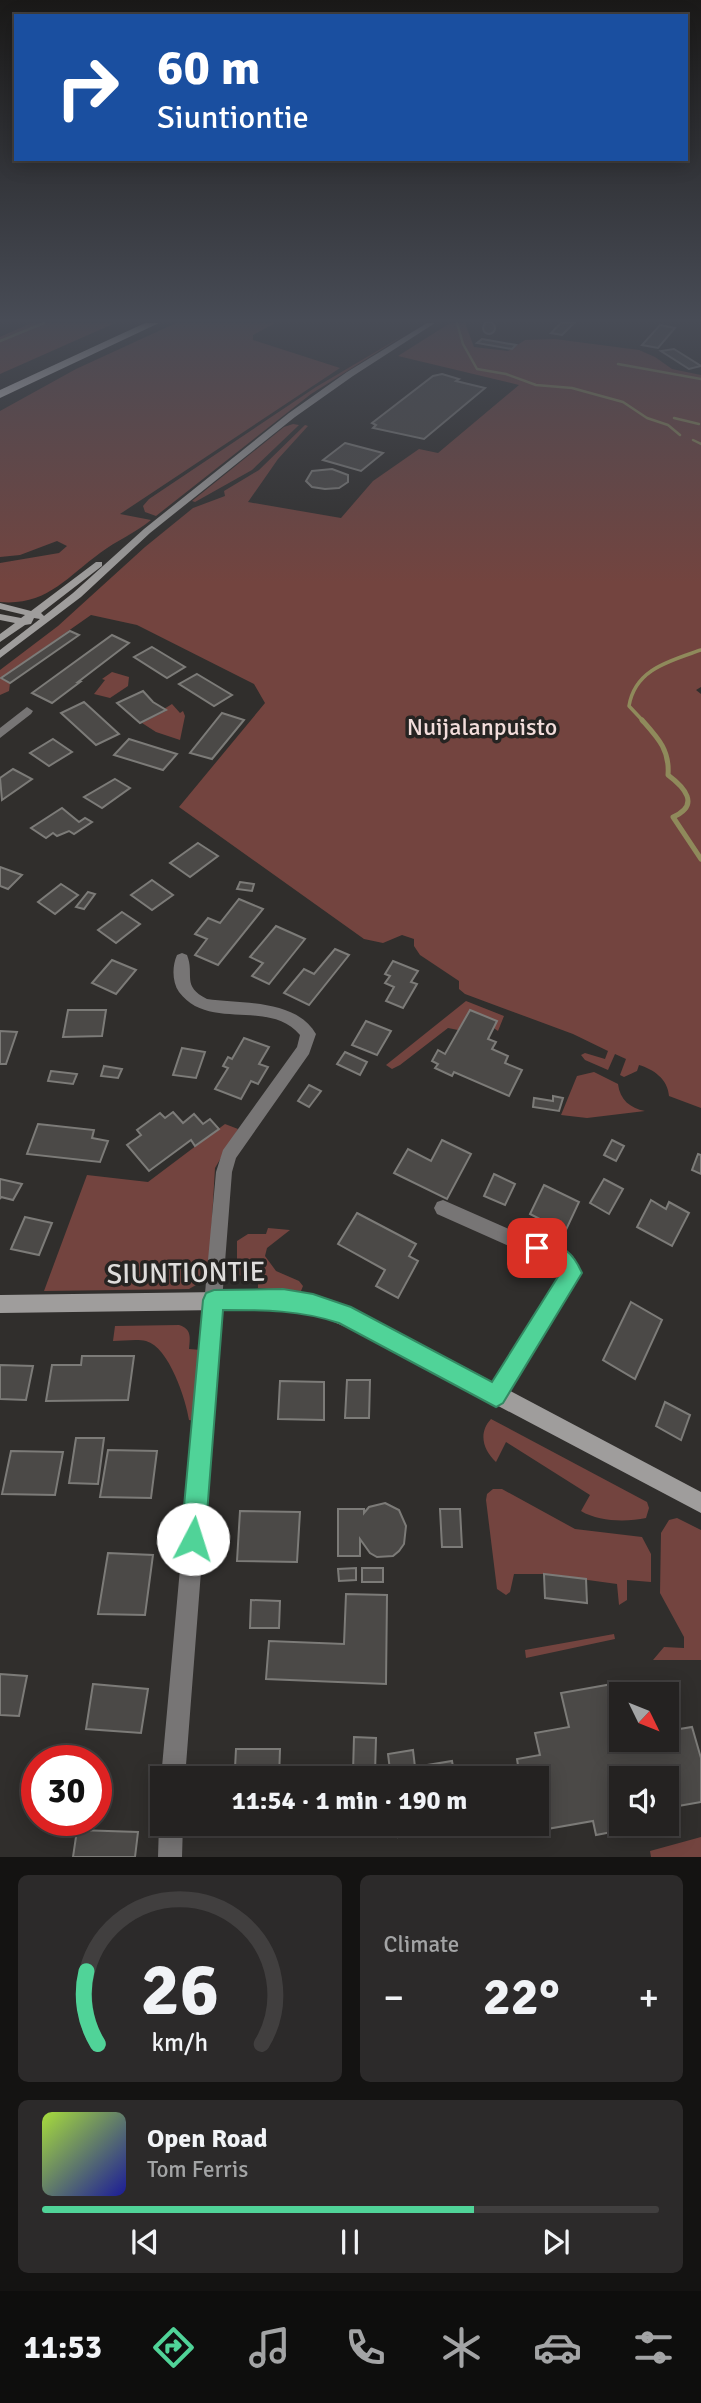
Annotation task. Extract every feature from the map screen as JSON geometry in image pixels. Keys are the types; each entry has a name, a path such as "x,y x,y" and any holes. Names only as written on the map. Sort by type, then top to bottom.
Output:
{"main road":[{"path":"0,655 46,621 176,507 300,410"},
{"path":"0,639 128,542 147,531"},
{"path":"0,606 35,613 46,621"},
{"path":"0,617 23,622 46,621"},
{"name":"SIUNTIONTIE","path":"0,1304 214,1300 283,1300 313,1304 369,1327 701,1503"}],"street":[{"path":"0,734 27,711"},
{"path":"174,1766 223,1184 229,1155 304,1049 308,1034 298,1021 284,1015 218,1007 194,999 181,983 182,959"},
{"path":"443,1208 517,1241 557,1255 567,1262 572,1273 496,1396"},
{"path":"170,1857 171,1836"}],"green space":[{"path":"277,410 120,514 151,520 139,529 100,553 66,581 43,595 16,602 0,602 0,563 59,553 67,546 57,541 20,555 0,557 0,411"},
{"path":"282,410 291,410 156,516 145,512 143,506 149,499"},
{"name":"Nuijalanpuisto","path":"490,410 701,410 701,687 696,690 701,694 701,1108 669,1096 663,1080 649,1069 639,1065 637,1071 624,1077 620,1075 626,1059 615,1054 608,1070 585,1060 581,1055 585,1053 605,1059 608,1051 573,1034 465,994 459,989 459,981 420,955 414,946 414,939 402,935 383,943 364,939 179,807 265,703 254,684 137,625 91,615 1,678 10,683 9,691 0,695 0,670 58,626 145,547 193,508 225,496 224,491 259,470 305,425 308,426 278,459 248,502 341,518 373,481 419,449 438,453"},
{"path":"299,425 252,470 195,502 192,501 284,427"},
{"path":"112,672 129,677 128,686 110,698 94,694 105,680 102,679"},
{"path":"172,704 180,713 183,711 185,716 180,740 156,732 142,723 166,711 164,709"},
{"path":"466,1001 504,1016 498,1031 470,1011 458,1030 448,1028 392,1069 386,1065"},
{"path":"594,1072 618,1084 621,1095 627,1102 645,1111 587,1118 561,1115 577,1076"},
{"path":"225,1124 238,1129 215,1168 209,1270 203,1281 189,1289 44,1291 87,1175 148,1182"},
{"path":"268,1228 290,1230 267,1248 265,1256 276,1271 299,1281 303,1286 301,1291 258,1288 258,1279 237,1275 237,1241 248,1234 266,1234"},
{"path":"179,1325 188,1331 189,1349 201,1350 195,1421 189,1420 175,1375 154,1345 142,1340 113,1341 115,1326"},
{"path":"491,1419 647,1502 649,1508 646,1518 613,1520 588,1515 581,1511 590,1495 506,1442 496,1462 485,1447 483,1436"},
{"path":"493,1489 502,1489 575,1529 642,1537 651,1554 651,1582 627,1580 627,1600 619,1605 617,1584 544,1574 514,1574 510,1592 506,1595 497,1589 486,1500 487,1494"},
{"path":"677,1518 701,1530 701,1660 653,1660 664,1647 684,1648 684,1637 660,1593 661,1533 669,1520"},
{"path":"614,1634 615,1639 526,1658 525,1650"},
{"path":"701,1837 701,1857 651,1857 650,1851"}],"building":[{"path":"389,410 459,410 424,439 373,428 376,425 372,423"},
{"path":"345,443 383,453 361,471 323,460"},
{"path":"332,469 348,475 348,482 339,488 325,489 312,487 306,481 312,471"},
{"path":"70,631 79,635 10,683 1,678"},
{"path":"112,635 129,643 52,703 32,693"},
{"path":"152,647 185,667 167,678 134,657"},
{"path":"197,674 232,695 214,706 179,684"},
{"path":"143,691 153,702 166,710 140,723 117,703"},
{"path":"84,702 119,734 96,745 61,713"},
{"path":"222,713 244,720 212,759 190,753"},
{"path":"53,739 72,752 49,766 30,753"},
{"path":"129,739 177,754 163,770 114,755"},
{"path":"13,769 32,779 2,800 0,778"},
{"path":"115,779 130,788 102,808 84,797"},
{"path":"62,808 79,822 85,818 92,822 74,834 69,831 57,836 53,833 46,838 31,828"},
{"path":"198,843 218,856 190,877 170,863"},
{"path":"0,867 22,875 8,889 0,886"},
{"path":"152,880 173,895 152,910 131,895"},
{"path":"240,882 254,884 252,891 237,889"},
{"path":"61,884 78,895 55,914 38,902"},
{"path":"88,892 95,894 84,909 76,907"},
{"path":"239,899 263,909 218,965 195,955 207,939 195,934 208,918 220,923"},
{"path":"122,912 140,924 116,943 98,930"},
{"path":"276,926 305,939 269,984 252,976 263,963 250,957"},
{"path":"335,949 349,955 309,1005 284,993 304,969 314,974"},
{"path":"112,960 136,970 116,994 92,983"},
{"path":"393,961 418,971 411,982 417,984 403,1008 386,1001 394,987 385,983 390,976 385,974"},
{"path":"68,1010 106,1010 102,1036 63,1037"},
{"path":"470,1010 497,1021 488,1039 496,1042 492,1049 508,1056 505,1063 522,1070 509,1096 454,1072 452,1076 435,1068 438,1064 432,1061 438,1050 445,1054"},
{"path":"366,1021 391,1031 377,1055 352,1045"},
{"path":"0,1031 17,1032 6,1064 0,1064"},
{"path":"244,1038 269,1047 259,1064 268,1067 258,1084 251,1081 241,1099 215,1089 228,1068 223,1066 228,1057 232,1059"},
{"path":"182,1048 205,1052 196,1078 173,1075"},
{"path":"345,1052 367,1062 360,1075 337,1064"},
{"path":"104,1066 122,1069 118,1078 101,1076"},
{"path":"51,1071 77,1074 73,1084 48,1081"},
{"path":"309,1085 321,1091 309,1107 298,1101"},
{"path":"553,1096 563,1098 559,1111 533,1107 534,1098 553,1101"},
{"path":"173,1112 183,1123 194,1114 203,1124 210,1119 219,1129 195,1146 191,1140 149,1171 127,1145 141,1135 137,1130 160,1113 165,1118"},
{"path":"38,1124 94,1130 92,1138 108,1141 100,1162 27,1154"},
{"path":"442,1140 471,1154 447,1199 394,1173 408,1149 431,1161"},
{"path":"612,1140 624,1146 616,1161 604,1155"},
{"path":"698,1154 701,1155 701,1174 692,1170"},
{"path":"494,1174 515,1184 505,1205 484,1196"},
{"path":"0,1179 22,1184 13,1200 0,1199"},
{"path":"604,1179 623,1189 609,1214 590,1203"},
{"path":"544,1185 579,1202 565,1232 530,1214"},
{"path":"651,1200 666,1209 669,1202 689,1213 672,1246 637,1227"},
{"path":"357,1213 416,1244 409,1256 418,1261 398,1298 376,1286 385,1270 338,1244"},
{"path":"25,1217 52,1223 39,1255 11,1249"},
{"path":"631,1302 662,1320 635,1379 603,1360"},
{"path":"82,1356 134,1356 128,1400 46,1401 52,1365 81,1365"},
{"path":"0,1365 33,1366 26,1400 0,1399"},
{"path":"347,1380 370,1380 369,1418 345,1418"},
{"path":"280,1381 324,1382 324,1420 278,1419"},
{"path":"665,1402 690,1415 681,1440 656,1426"},
{"path":"76,1438 104,1438 98,1484 69,1483"},
{"path":"108,1450 157,1451 151,1498 100,1497"},
{"path":"11,1451 63,1452 55,1495 2,1494"},
{"path":"385,1503 399,1510 406,1526 404,1544 399,1551 393,1556 377,1557 370,1553 360,1539 360,1556 338,1556 338,1509 364,1509 364,1513 369,1507"},
{"path":"440,1509 460,1509 462,1547 442,1547"},
{"path":"240,1511 300,1512 297,1562 237,1561"},
{"path":"108,1553 153,1555 145,1615 98,1614"},
{"path":"356,1568 356,1580 339,1581 338,1569"},
{"path":"362,1568 383,1568 383,1582 362,1582"},
{"path":"544,1574 586,1579 587,1603 545,1598"},
{"path":"346,1594 387,1595 386,1684 266,1679 269,1641 344,1644"},
{"path":"251,1600 280,1601 279,1628 250,1628"},
{"path":"0,1674 27,1676 19,1716 0,1715"},
{"path":"93,1684 148,1689 141,1733 86,1729"},
{"path":"609,1685 609,1752 679,1752 679,1729 692,1727 701,1758 701,1802 679,1806 679,1766 609,1766 609,1833 596,1835 593,1821 549,1829 549,1766 518,1766 517,1759 540,1755 535,1733 569,1727 561,1693"},
{"path":"354,1737 376,1738 375,1766 353,1766"},
{"path":"236,1749 280,1749 279,1766 235,1766"},
{"path":"413,1750 415,1766 390,1766 388,1754"},
{"path":"452,1761 453,1766 421,1766"},
{"path":"112,1831 138,1832 135,1857 73,1857 76,1836 112,1836"}],"waterway":[{"path":"634,410 647,418 668,425 680,435"},
{"path":"674,418 699,424"},
{"path":"693,440 701,444"},
{"path":"644,722 629,706 638,683 656,668 701,650"},
{"path":"642,720 665,751 668,775 687,796 686,807 673,817 701,859"}],"route":[{"path":"193,1539 214,1300 283,1300 313,1304 344,1314 496,1396 572,1273 567,1262 557,1255 537,1248"}]}
